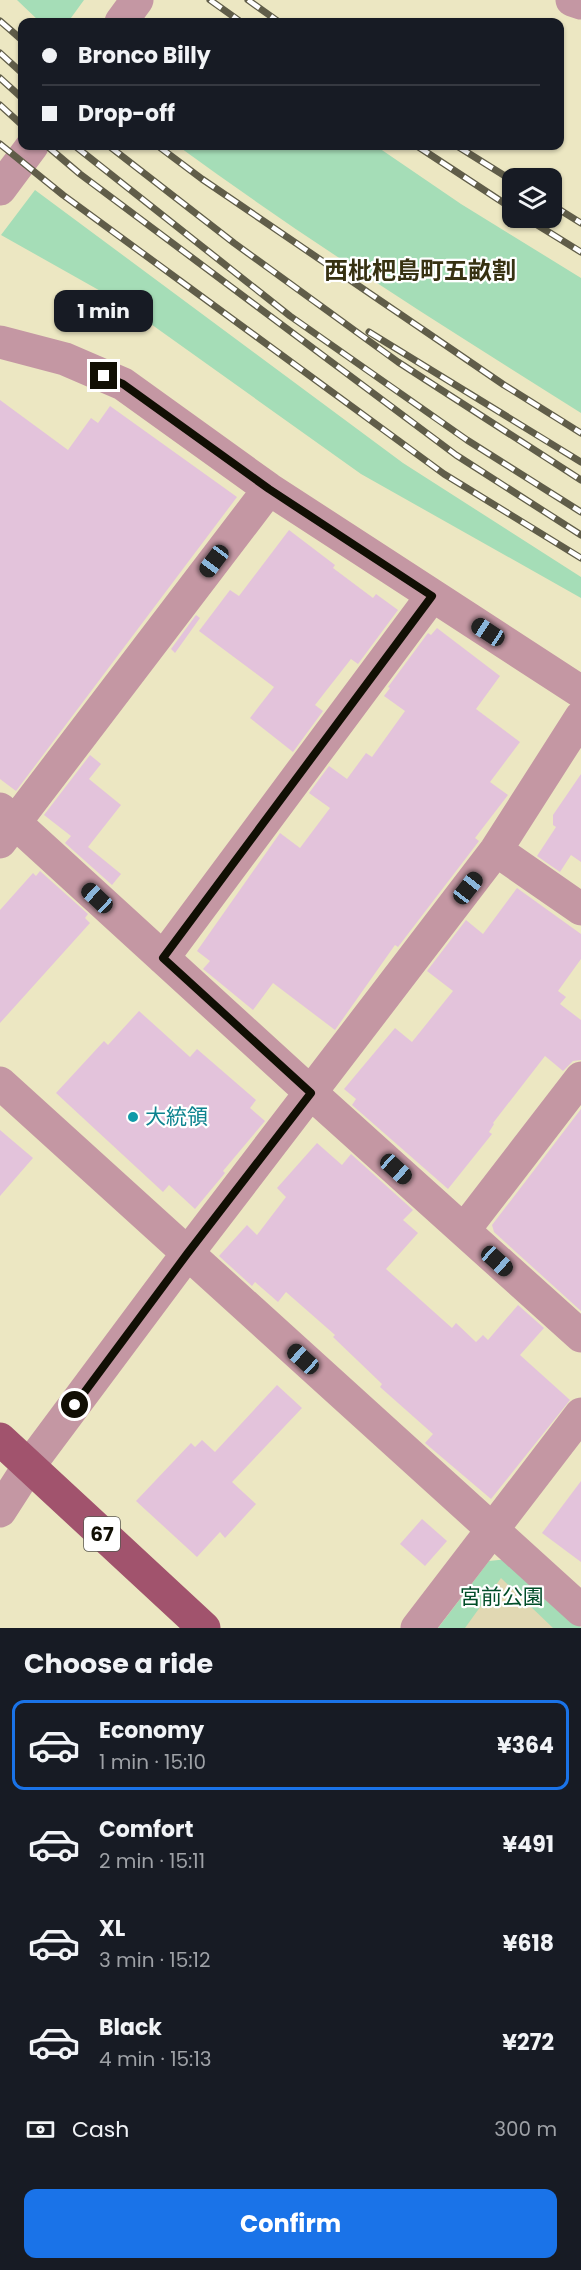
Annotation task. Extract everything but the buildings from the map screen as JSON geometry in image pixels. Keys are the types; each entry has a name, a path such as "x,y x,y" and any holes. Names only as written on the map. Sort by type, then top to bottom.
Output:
{"main road":[{"name":"67","path":"0,1439 204,1628"}],"street":[{"path":"124,18 137,0"},
{"path":"572,0 581,3"},
{"path":"0,189 29,150"},
{"path":"0,342 65,360 123,384 269,489 581,692"},
{"path":"269,489 5,824 163,958 581,1336"},
{"path":"163,958 432,596"},
{"path":"0,1511 29,1466 187,1254 496,850 581,717"},
{"path":"496,850 581,909"},
{"path":"464,1230 581,1078"},
{"path":"0,1083 581,1610"},
{"path":"417,1628 581,1414"}],"green space":[{"path":"17,0 84,0 71,18 36,18"},
{"path":"184,150 382,150 461,204 581,278 581,413 327,250"},
{"path":"35,190 403,463 581,577 581,598 361,474 120,302 1,235"},
{"name":"宮前公園","path":"508,1559 581,1628 438,1628 489,1561"}],"sand":[{"path":"501,1578 553,1628 465,1628"}],"railway":[{"path":"210,0 235,18"},
{"path":"248,0 273,18"},
{"path":"0,21 18,37"},
{"path":"0,53 18,69"},
{"path":"0,78 18,94"},
{"path":"0,105 18,121"},
{"path":"0,144 63,195 444,474 581,558"},
{"path":"52,150 80,174 456,455 581,535"},
{"path":"80,150 290,316 467,440 581,512"},
{"path":"114,150 234,243 398,362 581,480"},
{"path":"163,150 202,179 504,385 581,433"},
{"path":"423,150 502,202"},
{"path":"463,150 502,174"},
{"path":"562,211 581,223"},
{"path":"542,228 581,252"},
{"path":"369,332 581,462"}],"place":[{"name":"大統領","path":"133,1117"}],"district":[{"name":"西枇杷島町五畝割","path":"420,271"}],"route":[{"path":"75,1405 311,1093 163,958 432,596 269,489 123,384 104,376"}]}
